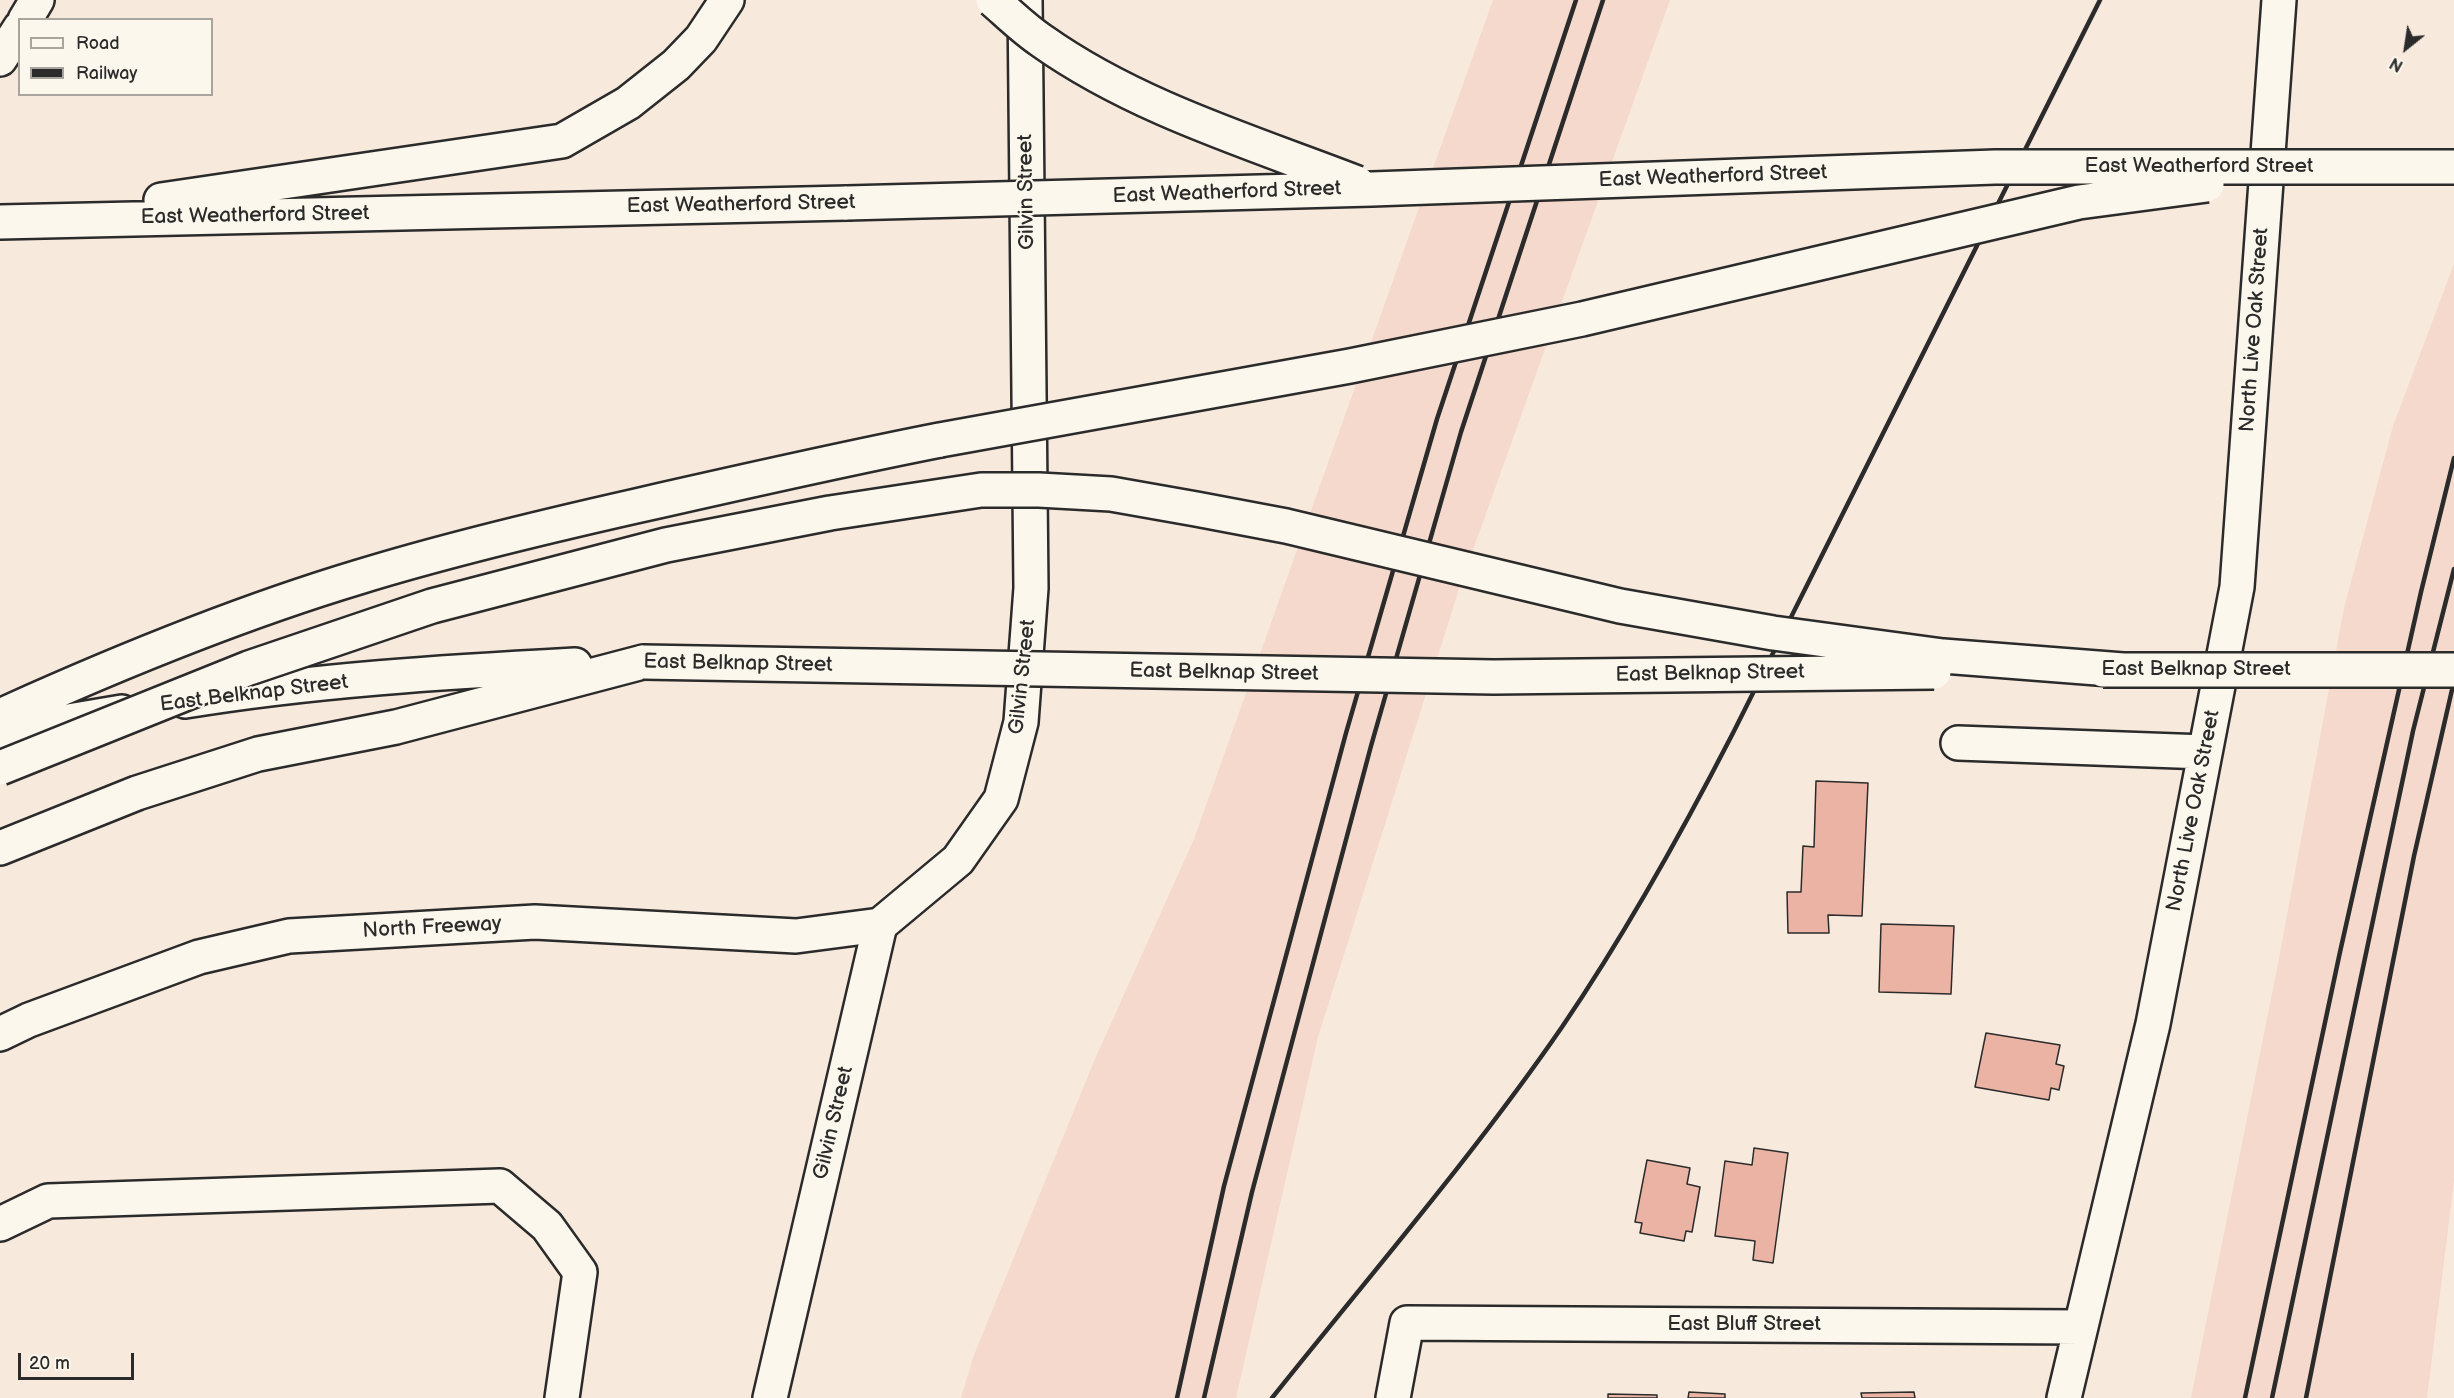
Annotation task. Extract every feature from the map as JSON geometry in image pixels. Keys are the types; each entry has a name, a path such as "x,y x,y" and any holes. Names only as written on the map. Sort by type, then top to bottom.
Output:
{"main road":[{"path":"26,18 38,0"},
{"path":"11,221 562,141 628,103 676,64 701,39 727,0"},
{"path":"993,0 1041,40 1090,71 1145,99 1372,189"},
{"name":"Gilvin Street","path":"770,1398 880,925 958,860 1001,799 1022,722 1031,588 1025,0"},
{"name":"North Live Oak Street","path":"2064,1398 2153,1024 2237,587 2279,0"},
{"path":"0,59 18,31"},
{"name":"East Weatherford Street","path":"11,221 1372,189 1995,167 2454,167"},
{"path":"0,716 185,637 359,577 503,536 805,466 1350,366 1582,319 2079,202 2212,184 2454,167"},
{"path":"0,768 249,668 432,606 666,545 897,501 981,490 1111,494 1196,509 1286,526 1620,606 1773,633 1943,656 2123,670"},
{"path":"0,848 137,793 258,754 396,727 643,662"},
{"name":"East Belknap Street","path":"0,737 45,725 245,691 442,672 643,662 1494,677 1702,673 2454,670"},
{"path":"1958,743 2205,752"},
{"name":"North Freeway","path":"0,1034 29,1020 199,957 289,936 535,922 796,936 880,925"},
{"path":"0,1224 48,1201 501,1186 547,1226 580,1272 562,1398"},
{"name":"East Bluff Street","path":"1393,1398 1407,1323 2081,1327"}],"shaded area":[{"path":"1493,0 1670,0 1459,589 1318,1037 1236,1398 961,1398 974,1355 1095,1059 1194,839"},
{"path":"2454,264 2454,1181 2427,1398 2191,1398 2277,969 2344,608 2393,426"}],"building":[{"path":"1816,781 1868,783 1862,916 1828,915 1829,933 1788,933 1787,892 1801,892 1803,846 1814,847"},
{"path":"1881,924 1954,926 1951,994 1879,992"},
{"path":"1986,1033 2060,1045 2056,1064 2064,1066 2059,1090 2051,1088 2049,1100 1975,1087"},
{"path":"1754,1148 1788,1153 1773,1263 1753,1260 1755,1241 1715,1236 1725,1161 1752,1165"},
{"path":"1647,1160 1690,1168 1687,1184 1700,1187 1692,1232 1686,1231 1684,1241 1640,1233 1642,1223 1635,1222"},
{"path":"1689,1392 1725,1394 1725,1398 1688,1398"},
{"path":"1914,1392 1915,1398 1862,1398 1861,1393"},
{"path":"1608,1394 1657,1395 1657,1398 1608,1398"}],"railway":[{"path":"1177,1398 1224,1186 1346,733 1437,419 1576,0"},
{"path":"1204,1398 1252,1192 1371,746 1461,432 1603,0"},
{"path":"1272,1398 1493,1122 1586,992 1631,919 1733,733 2100,0"},
{"path":"2245,1398 2340,952 2421,592 2454,458"},
{"path":"2272,1398 2413,731 2454,569"},
{"path":"2306,1398 2414,856 2454,681"}]}
